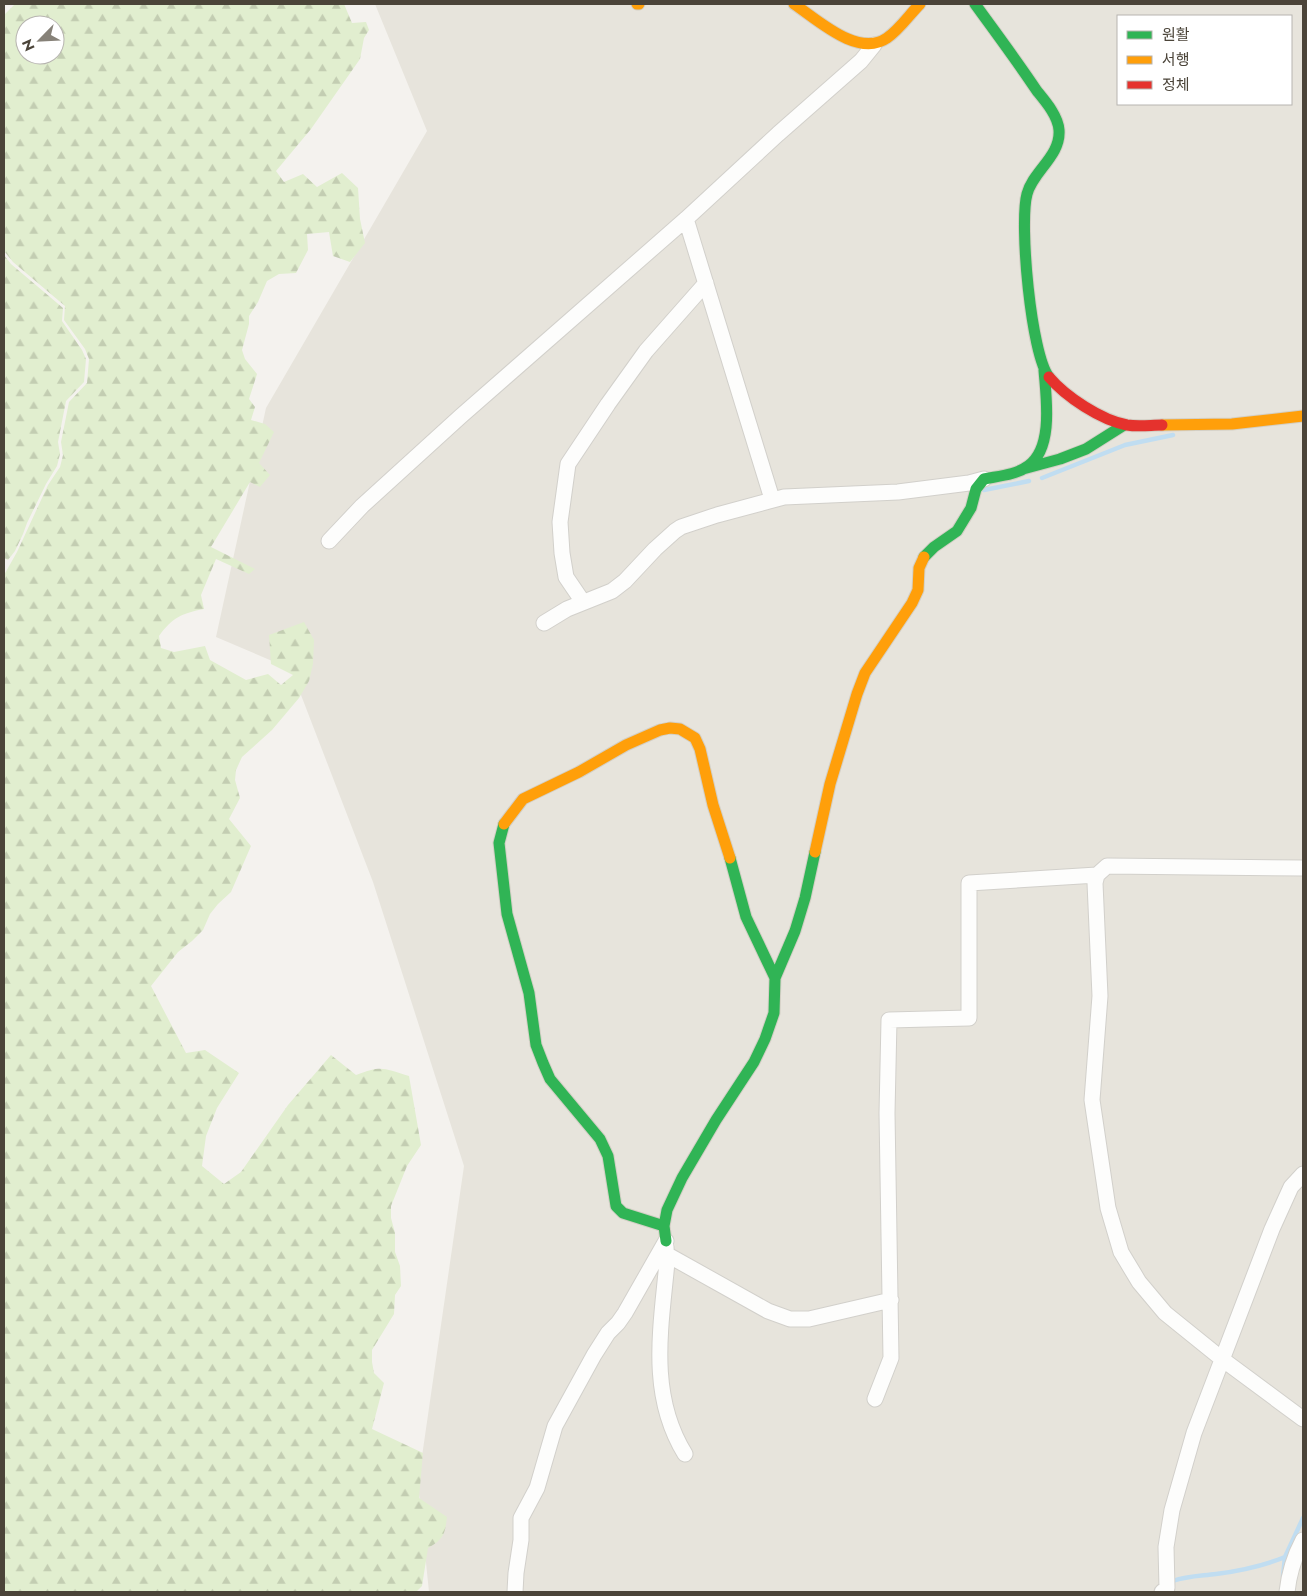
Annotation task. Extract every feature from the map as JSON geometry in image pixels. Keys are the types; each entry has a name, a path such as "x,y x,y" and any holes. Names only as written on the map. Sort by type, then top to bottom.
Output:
{"street":[{"path":"794,4 831,31 853,40 874,45"},
{"path":"329,541 362,506 454,422 686,219 778,134 862,61 874,45 886,38 920,4"},
{"path":"975,4 1054,114 1059,131 1058,141 1053,153 1039,171 1027,194 1024,222 1027,274 1035,332 1044,370 1046,432 1035,460 1023,469"},
{"path":"686,219 772,499"},
{"path":"583,602 566,578 562,553 560,522 568,464 646,351 706,284"},
{"path":"1044,370 1054,383 1101,417 1124,425 1184,426 1253,423 1303,416"},
{"path":"544,623 567,609 612,591 625,581 655,549 681,527 716,514 784,497 898,492 970,483 1060,459 1094,445 1124,425"},
{"path":"686,1454 678,1442 673,1429 660,1379 659,1362 668,1210 682,1178 716,1120 754,1062 765,1039 774,1013 775,978 795,931 805,898 830,784 866,672 912,603 918,590 919,568 924,557 961,526 971,508 976,489 984,479"},
{"path":"775,978 746,917 700,749 695,738 689,733 680,729 670,728 660,730 626,745 579,772 523,799 502,826 498,843 507,914 523,968 534,1022 536,1046 550,1079 600,1139 608,1156 616,1206 623,1213 768,1311 790,1318 810,1319 890,1300"},
{"path":"1303,868 1107,866 1097,875 1095,882 1100,996 1092,1100 1108,1208 1121,1252 1138,1282 1165,1313 1222,1359 1303,1419"},
{"path":"876,1399 891,1358 887,1113 889,1020 969,1018 968,884 1097,875"},
{"path":"1162,1592 1167,1588 1166,1547 1172,1510 1194,1434 1285,1199 1291,1187 1303,1174"},
{"path":"515,1592 522,1518 537,1488 555,1426 594,1355 608,1333 618,1323 665,1240"},
{"path":"1287,1592 1294,1556 1303,1540"}],"shaded area":[{"path":"375,4 1303,4 1303,1592 429,1592 418,1484 464,1166 373,882 291,669 216,637 266,408 427,131"}],"green space":[{"path":"15,4 344,4 352,23 366,22 369,30 364,38 360,59 311,129 276,171 284,182 303,174 317,187 342,173 358,188 360,219 365,243 350,262 333,256 329,232 307,234 308,250 296,273 279,274 267,281 258,302 249,316 249,324 242,350 245,359 257,374 249,399 255,407 251,420 265,424 274,432 259,463 270,475 260,487 250,482 211,547 255,569 249,574 216,559 201,595 204,609 178,617 159,636 161,648 174,652 205,646 210,660 246,680 268,674 281,685 293,675 271,664 269,635 304,622 314,640 313,664 309,681 299,698 272,730 242,757 236,770 235,780 240,798 229,819 251,846 231,892 210,914 203,930 178,952 151,986 186,1053 205,1050 239,1073 217,1108 206,1136 202,1166 224,1184 241,1172 288,1105 331,1055 356,1075 382,1069 409,1076 421,1145 407,1166 391,1206 391,1218 395,1233 395,1252 400,1266 401,1286 395,1295 394,1314 372,1350 374,1373 384,1383 372,1429 423,1453 419,1498 447,1517 443,1536 428,1548 422,1586 416,1592 4,1592 4,575 17,552 48,485 60,467 63,455 61,442 69,402 87,383 89,359 85,349 64,320 65,306 13,262 4,251 4,15"},
{"path":"4,255 11,264 63,308 62,321 86,359 84,382 66,401 58,442 60,454 57,466 46,484 15,551 8,560 4,558"}],"waterway":[{"path":"1042,478 1125,445 1173,435"},
{"path":"984,490 1029,481"},
{"path":"1283,1576 1285,1557 1303,1518"},
{"path":"1173,1581 1242,1570 1285,1557"}],"traffic: fast":[{"path":"975,4 1048,104 1054,114 1059,130 1056,148 1030,186 1025,209 1026,259 1032,317 1037,343 1049,377"},
{"path":"924,557 934,547 957,531 971,508 976,489 984,479 1018,471 1028,466 1036,458 1042,447 1045,435 1047,407 1044,370"},
{"path":"1023,469 1060,459 1086,449 1124,425"},
{"path":"504,824 499,843 507,914 529,993 536,1045 543,1063 550,1079 600,1139 608,1156 616,1206 623,1213 664,1226"},
{"path":"666,1241 664,1226 667,1210 682,1178 716,1120 754,1062 765,1039 774,1013 775,978 795,931 805,898 815,852"},
{"path":"730,858 746,917 775,978"}],"traffic: slow":[{"path":"794,4 826,27 851,40 864,43 876,43 887,38 920,4"},
{"path":"1162,425 1232,424 1303,416"},
{"path":"815,852 830,784 857,694 865,673 912,603 918,590 919,568 924,557"},
{"path":"504,824 523,799 579,772 626,745 660,730 680,729 695,738 700,749 713,805 730,858"}],"traffic: jam":[{"path":"1049,377 1074,400 1106,418 1131,426 1162,425"}]}
